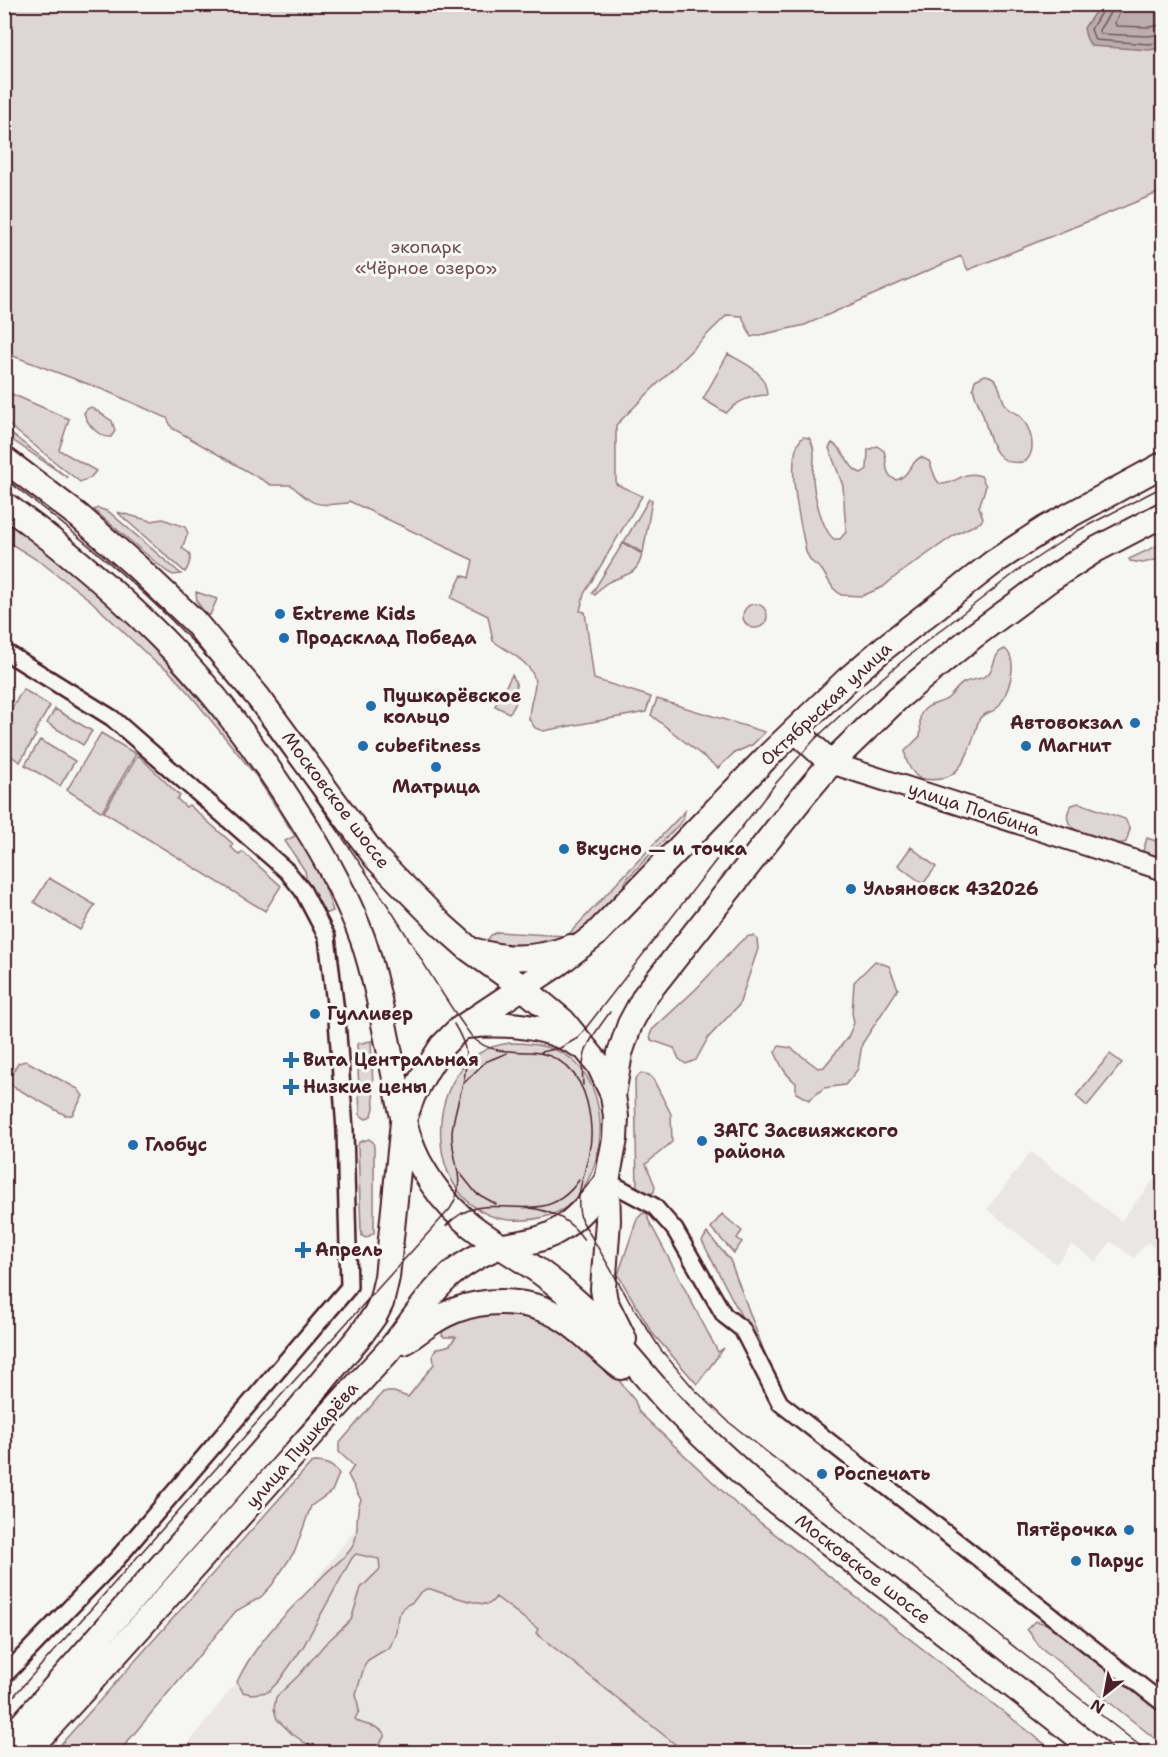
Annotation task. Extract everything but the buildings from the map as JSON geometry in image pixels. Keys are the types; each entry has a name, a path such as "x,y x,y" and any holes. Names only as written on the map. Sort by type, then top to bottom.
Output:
{"main road":[{"name":"Московское шоссе","path":"4,459 80,518 136,566 194,621 258,697 376,858 469,949 522,987 563,1021 598,1065 613,1095 615,1138 607,1181 608,1221 603,1289 605,1301 640,1371"},
{"name":"Октябрьская улица","path":"403,1122 413,1095 442,1047 464,1026 559,963 595,935 795,730 884,648 994,562 1046,528 1164,464"},
{"name":"Московское шоссе","path":"4,504 83,566 179,656 230,718 290,801 343,891 362,936 373,970 403,1122 420,1166 450,1209 469,1226 558,1286 593,1318 670,1404 712,1446 770,1497 1098,1752"},
{"path":"613,1095 620,1053 630,1023 645,996 831,763 898,698 975,635 1072,564 1164,514"},
{"name":"улица Полбина","path":"795,730 831,763"},
{"path":"469,949 500,957 531,957 561,950 595,935"},
{"path":"464,1026 502,1024 522,1026 558,1035 585,1049"},
{"name":"улица Пушкарёва","path":"4,1745 301,1407 375,1316 381,1303 388,1268 403,1122"},
{"name":"улица Пушкарёва","path":"26,1752 361,1378 383,1357 445,1280 487,1252 527,1243 551,1234 573,1220 607,1181"},
{"path":"383,1357 434,1321 456,1310 479,1304 521,1303 538,1307 560,1317 670,1404"}],"street":[{"path":"4,651 112,718 287,871 303,891 327,937 337,1020 345,1130 349,1287 117,1559 4,1676"},
{"name":"улица Полбина","path":"831,763 1164,870"},
{"path":"607,1181 654,1206 675,1230 724,1315 742,1329 780,1403 1164,1704"}],"shaded area":[{"path":"1031,1152 1121,1221 1163,1168 1163,1255 1147,1242 1134,1258 1111,1241 1096,1262 1072,1244 1056,1264 987,1209"},
{"path":"368,1513 433,1553 503,1602 538,1630 536,1633 685,1752 182,1752"}],"green space":[{"name":"экопарк «Чёрное озеро»","path":"4,5 1163,5 1163,191 968,270 961,256 805,325 751,337 742,316 727,315 616,425 616,484 642,496 584,594 580,611 585,612 594,679 651,697 646,712 543,731 535,728 529,719 535,685 531,671 520,659 493,641 488,616 451,598 462,575 469,578 473,560 349,501 337,504 316,503 291,485 271,485 172,428 167,418 104,390 5,353"},
{"path":"728,354 759,374 766,387 767,395 744,400 726,413 703,399"},
{"path":"985,375 995,379 1004,403 1019,415 1029,431 1032,450 1026,461 1015,463 1007,461 1000,456 991,442 973,388 975,380"},
{"path":"5,391 69,419 59,450 96,471 90,478 80,482 5,422"},
{"path":"91,407 112,421 115,431 111,437 98,433 88,422 84,413"},
{"path":"4,428 68,478 5,435"},
{"path":"803,437 809,438 813,447 813,483 816,501 826,528 834,539 840,539 846,532 843,486 829,448 832,443 861,473 867,469 868,450 877,446 884,451 889,474 896,480 904,476 914,462 921,457 929,461 940,484 946,484 969,474 981,476 986,486 979,507 983,518 981,522 956,534 883,587 862,596 841,595 833,588 822,570 811,561 806,552 794,475 797,447"},
{"path":"649,499 652,500 643,553 624,542"},
{"path":"98,508 109,512 181,574 173,575 166,571 94,510"},
{"path":"117,512 151,521 163,519 185,527 188,533 182,548 189,553 190,558 185,572"},
{"path":"4,519 77,576 111,607 176,672 206,707 262,780 293,827 312,859 333,911 322,915 307,884 305,871 285,841 295,836 256,776 193,698 168,670 155,662 90,600 42,563 5,540"},
{"path":"623,543 642,554 639,564 635,570 609,582 595,595 592,593"},
{"path":"1163,543 1163,558 1143,563 1130,561 1129,559"},
{"path":"196,592 217,599 210,615 206,614 197,602"},
{"path":"755,604 763,608 767,616 763,624 755,628 747,624 743,616 747,608"},
{"path":"1005,649 1012,662 1008,688 996,709 980,718 962,764 949,776 941,779 919,778 909,766 905,751 920,736 921,714 930,706 945,700 965,682 987,675 998,654"},
{"path":"512,675 517,695 515,705 509,713 495,706"},
{"path":"23,689 50,706 20,762 5,752 5,721"},
{"path":"657,699 765,732 752,745 734,753 718,768 651,715"},
{"path":"55,709 92,731 83,745 47,723"},
{"path":"101,733 136,754 102,812 67,790"},
{"path":"40,740 75,761 60,786 25,765"},
{"path":"138,755 180,796 177,799 186,807 189,805 233,844 231,847 239,855 243,852 281,886 265,911 104,812"},
{"path":"1079,803 1125,819 1130,829 1126,842 1109,843 1076,831 1069,823 1067,815 1072,805"},
{"path":"685,811 683,820 628,878 612,905 572,940 532,953 486,942 491,935 498,932 567,936"},
{"path":"1162,833 1163,861 1142,854 1147,838 1159,842"},
{"path":"911,847 936,867 923,884 898,865"},
{"path":"49,878 95,905 80,930 34,902"},
{"path":"749,936 757,939 758,949 739,1005 708,1038 696,1060 686,1064 679,1059 674,1048 651,1040 652,1030 696,989 740,942"},
{"path":"875,961 889,966 898,989 862,1044 858,1069 845,1085 824,1088 809,1100 796,1093 796,1083 783,1069 775,1052 779,1046 791,1048 818,1068 824,1067 848,1037 854,1023 852,1013 854,982"},
{"path":"371,1041 374,1108 372,1115 366,1119 360,1115 357,1044"},
{"path":"511,1043 545,1046 561,1052 575,1062 587,1076 595,1094 599,1113 598,1153 583,1189 571,1203 561,1210 550,1215 525,1220 489,1215 463,1197 447,1170 441,1138 444,1105 457,1076 479,1054"},
{"path":"1110,1054 1122,1063 1087,1106 1076,1096"},
{"path":"26,1061 78,1089 83,1096 72,1115 65,1115 12,1086 9,1079 18,1063"},
{"path":"641,1073 653,1079 671,1114 672,1142 646,1164 655,1186 654,1192 647,1196 637,1189 635,1079"},
{"path":"369,1139 373,1142 374,1147 374,1233 366,1238 362,1236 361,1231 358,1147 359,1142"},
{"path":"643,1213 648,1214 648,1219 718,1352 724,1348 697,1384 653,1334 618,1275 637,1219"},
{"path":"722,1214 742,1231 737,1238 742,1242 734,1253 711,1228"},
{"path":"707,1233 730,1260 765,1354 762,1356 702,1241"},
{"path":"473,1312 549,1316 618,1379 635,1401 639,1412 735,1503 1055,1752 669,1752 676,1745 536,1633 538,1629 496,1597 489,1604 485,1604 431,1589 426,1589 413,1602 405,1606 398,1616 396,1632 390,1647 365,1664 356,1694 359,1711 355,1719 384,1733 384,1737 374,1752 318,1752 291,1733 277,1719 274,1709 276,1697 299,1675 324,1645 351,1620 361,1588 380,1569 379,1559 356,1554 352,1558 303,1647 279,1681 268,1692 251,1694 243,1692 237,1682 265,1638 300,1599 346,1556 354,1543 361,1500 348,1475 354,1466 339,1452 339,1444 383,1392 394,1392 408,1397 434,1364 433,1355 436,1349 450,1345 456,1337 444,1337 443,1330 454,1321 468,1320"},
{"path":"311,1463 329,1465 339,1474 332,1491 311,1506 295,1551 272,1585 261,1597 236,1611 119,1752 54,1752"},
{"path":"1035,1621 1047,1624 1163,1714 1163,1745 1040,1647 1027,1629"}],"water":[{"path":"1100,5 1163,5 1163,47 1150,50 1091,46 1084,28"}],"tram line":[{"path":"4,478 110,563 174,623 235,689 329,818 392,912 451,1008 473,1038 493,1049 551,1056 574,1074 584,1092 591,1127 590,1146 579,1194 581,1219 661,1350 695,1390 730,1423 1148,1752"},
{"path":"541,1052 560,1048 578,1038 776,783 815,739 863,694 1020,569 1077,531 1164,486"},
{"path":"583,1085 585,1053 610,1012"},
{"path":"4,1707 450,1209 456,1198 459,1180 452,1132 466,1064 465,1046 454,1024"},
{"path":"464,1083 485,1062 507,1053"},
{"path":"460,1173 476,1193 496,1204"},
{"path":"446,1226 462,1213 479,1207 548,1205 564,1196 579,1180"},
{"path":"530,1208 546,1211 561,1218 584,1240"}],"place":[{"name":"Extreme Kids","path":"280,614"},
{"name":"Продсклад Победа","path":"284,638"},
{"name":"Пушкарёвское кольцо","path":"371,706"},
{"name":"Автовокзал","path":"1135,723"},
{"name":"cubefitness","path":"363,746"},
{"name":"Магнит","path":"1026,746"},
{"name":"Матрица","path":"436,767"},
{"name":"Вкусно — и точка","path":"564,849"},
{"name":"Ульяновск 432026","path":"851,889"},
{"name":"Гулливер","path":"315,1014"},
{"name":"Вита Центральная","path":"291,1060"},
{"name":"Низкие цены","path":"291,1087"},
{"name":"ЗАГС Засвияжского района","path":"702,1141"},
{"name":"Глобус","path":"133,1145"},
{"name":"Апрель","path":"303,1250"},
{"name":"Роспечать","path":"822,1474"},
{"name":"Пятёрочка","path":"1129,1530"},
{"name":"Парус","path":"1076,1561"}]}
